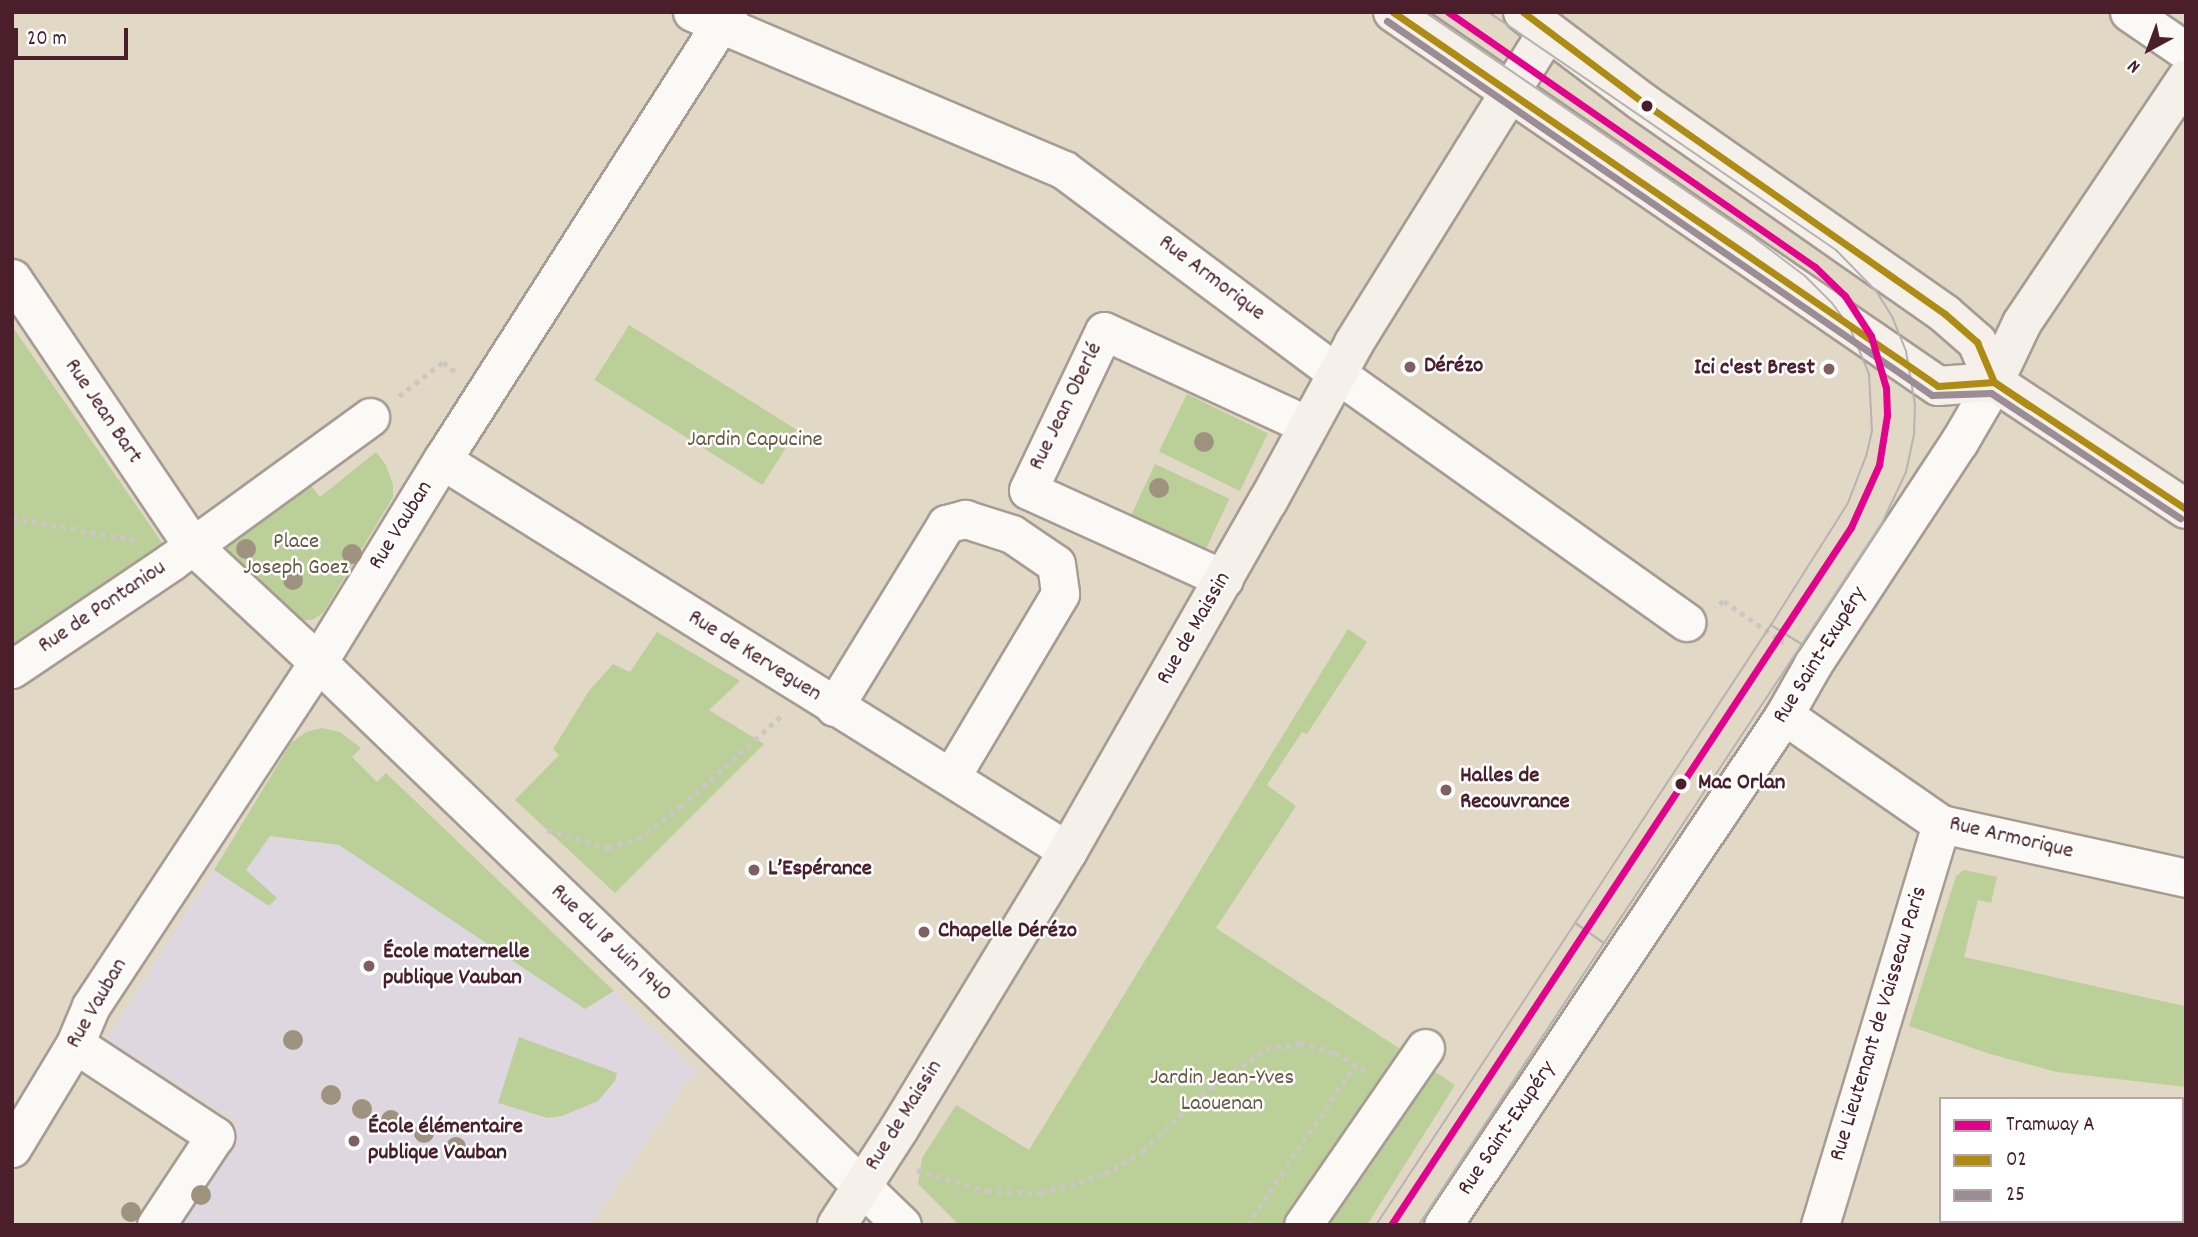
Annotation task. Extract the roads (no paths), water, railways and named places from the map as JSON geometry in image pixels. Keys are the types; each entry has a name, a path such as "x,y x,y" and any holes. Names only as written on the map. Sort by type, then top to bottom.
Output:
{"street":[{"path":"1393,12 1938,386 1994,382"},
{"path":"2129,12 2186,51"},
{"name":"Rue Armorique","path":"714,16 1064,170 1336,373 1687,622"},
{"name":"Rue Vauban","path":"12,1148 75,1044 91,1006 318,662 486,392 714,16"},
{"path":"1544,18 1641,101 1945,314 1977,342 1994,382 2186,509"},
{"name":"Rue de Maissin","path":"837,1225 1068,851 1224,579 1336,373 1508,91 1544,18"},
{"name":"Rue Saint-Exupéry","path":"1443,1225 1784,715 1813,664 1959,442 1994,382 2025,319 2186,79"},
{"name":"Rue Jean Bart","path":"12,278 192,545"},
{"name":"Rue Jean Oberlé","path":"1224,579 1028,490 1104,331 1307,425"},
{"path":"318,662 192,545 370,418"},
{"name":"Rue de Kerveguen","path":"442,460 1068,851"},
{"path":"834,707 946,524 965,519 1012,534 1056,564 1060,594 951,777"},
{"name":"Rue de Pontaniou","path":"12,669 192,545"},
{"name":"Rue du 18 Juin 1940","path":"318,662 902,1225"},
{"name":"Rue Armorique","path":"1784,715 1941,824 2186,878"},
{"name":"Rue Lieutenant de Vaisseau Paris","path":"1820,1225 1941,824"},
{"path":"75,1044 215,1136 156,1225"},
{"path":"1303,1225 1425,1048"}],"tram line":[{"path":"1425,12 1756,239 1805,276 1832,303 1850,328 1869,374 1872,431 1866,456 1848,503 1771,625 1802,644 1882,523 1906,472 1914,433 1915,405 1906,351 1893,318 1876,291 1836,250 1489,12"},
{"name":"A","path":"1391,1225 1851,527 1879,465 1887,415 1886,388 1871,336 1845,296 1815,267 1448,12"},
{"path":"1771,625 1802,644 1604,943 1575,923 1771,625"},
{"path":"1376,1225 1575,923 1604,943 1419,1225"}],"place":[{"name":"Dérézo","path":"1410,367"},
{"name":"Ici c'est Brest","path":"1829,369"},
{"name":"Mac Orlan","path":"1681,784"},
{"name":"Halles de Recouvrance","path":"1446,790"},
{"name":"L’Espérance","path":"754,870"},
{"name":"Chapelle Dérézo","path":"924,932"},
{"name":"École maternelle publique Vauban","path":"369,966"},
{"name":"École élémentaire publique Vauban","path":"354,1141"}],"park label":[{"name":"Jardin Capucine","path":"755,441"},
{"name":"Place Joseph Goez","path":"296,556"},
{"name":"Jardin Jean-Yves Laouenan","path":"1222,1092"}]}
